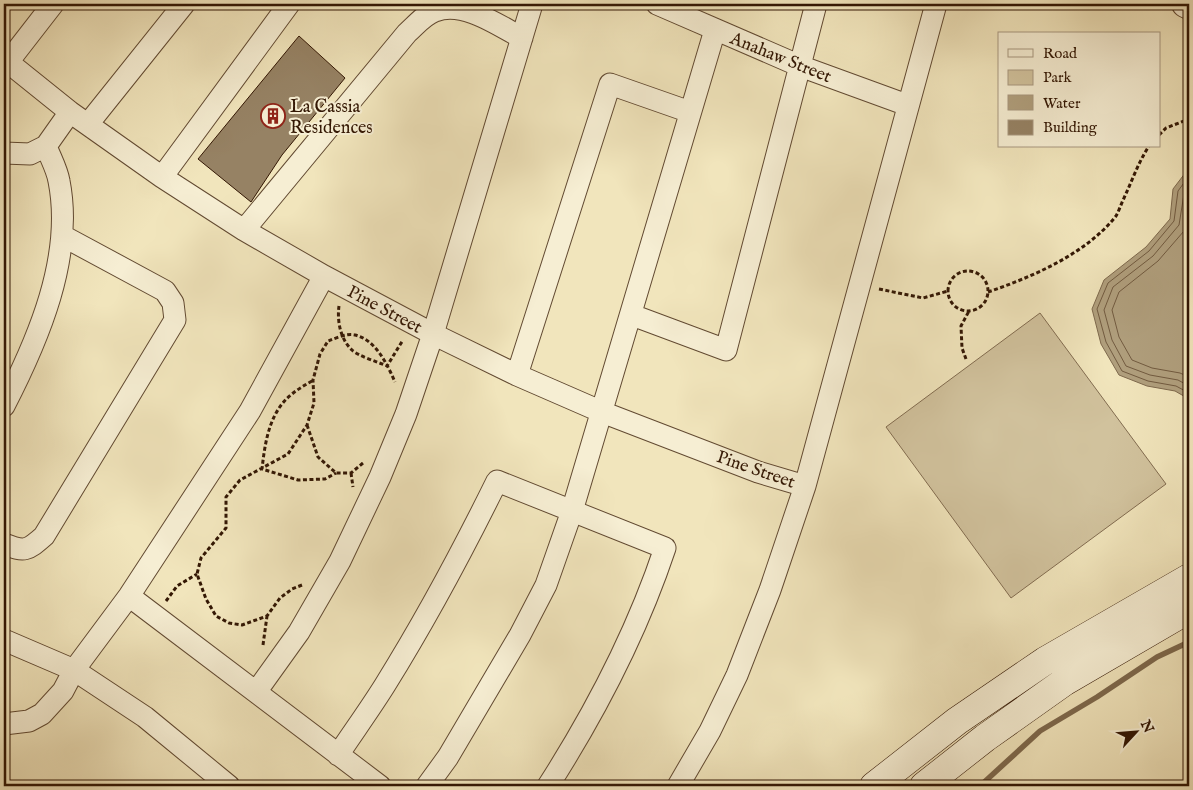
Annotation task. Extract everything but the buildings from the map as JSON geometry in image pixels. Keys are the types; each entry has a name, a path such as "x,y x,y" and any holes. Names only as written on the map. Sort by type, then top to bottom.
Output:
{"main road":[{"path":"874,786 957,721 1046,662 1189,578"},
{"path":"924,786 985,738 1064,682 1189,609"}],"street":[{"path":"6,61 53,4"},
{"path":"88,124 184,4"},
{"path":"162,177 289,4"},
{"path":"256,692 299,632 340,561 380,477 406,414 433,334 532,4"},
{"name":"Anahaw Street","path":"657,4 800,66 908,105"},
{"path":"632,314 726,350 816,4"},
{"path":"678,786 710,731 737,675 770,590 805,486 936,4"},
{"path":"1185,4 1189,6"},
{"path":"244,230 401,40 421,20 435,10 453,7 468,9 522,38"},
{"path":"427,786 448,757 520,635 546,585 572,511 632,314 715,30"},
{"name":"Pine Street","path":"6,61 70,112 162,177 244,230 332,281 413,324 517,375 602,412 758,472 805,486"},
{"path":"517,375 610,84 690,112"},
{"path":"4,153 30,154 46,146 70,112"},
{"path":"4,406 23,369 42,321 56,275 63,236 63,207 59,179 46,146"},
{"path":"4,544 20,550 33,546 44,536 175,320 173,302 165,291 63,236"},
{"path":"4,724 29,721 42,714 63,691 74,670 129,596 332,281"},
{"path":"338,754 384,686 421,625 498,481 665,548 651,589 608,683 548,786"},
{"path":"129,596 380,786"},
{"path":"4,640 74,670 145,717 229,786"}],"path":[{"path":"1160,134 1166,128 1189,119"},
{"path":"988,292 1024,280 1067,257 1098,234 1117,215 1140,160 1148,148"},
{"path":"968,271 975,272 984,280 988,292 987,298 980,307 969,311 957,308 949,298 948,291 952,279 962,272 968,271"},
{"path":"332,281 338,319 343,336 352,350 387,366"},
{"path":"860,283 895,294 923,298 948,291"},
{"path":"966,359 962,348 961,326 969,311"},
{"path":"387,366 413,324"},
{"path":"307,583 280,598 266,616 242,625 229,623 216,616 206,599 197,574 201,558 226,528 226,497 240,480 288,454 307,425 314,403 313,380 320,354 328,341 354,335 371,343 395,381 395,390"},
{"path":"262,469 265,443 272,421 281,406 291,395 313,380"},
{"path":"307,425 318,456 336,473"},
{"path":"262,469 298,480 325,479 336,473 351,472 365,461"},
{"path":"351,472 354,494"},
{"path":"154,615 177,586 197,574"},
{"path":"263,648 266,616"}],"green space":[{"path":"1040,313 1166,484 1011,598 886,427"}],"water":[{"path":"1189,168 1189,399 1175,391 1147,386 1119,375 1101,344 1092,309 1104,280 1146,247 1170,219 1173,189"}],"waterway":[{"path":"980,786 1040,731 1097,697 1157,657 1189,642"}],"place":[{"name":"La Cassia Residences","path":"273,116"}]}
